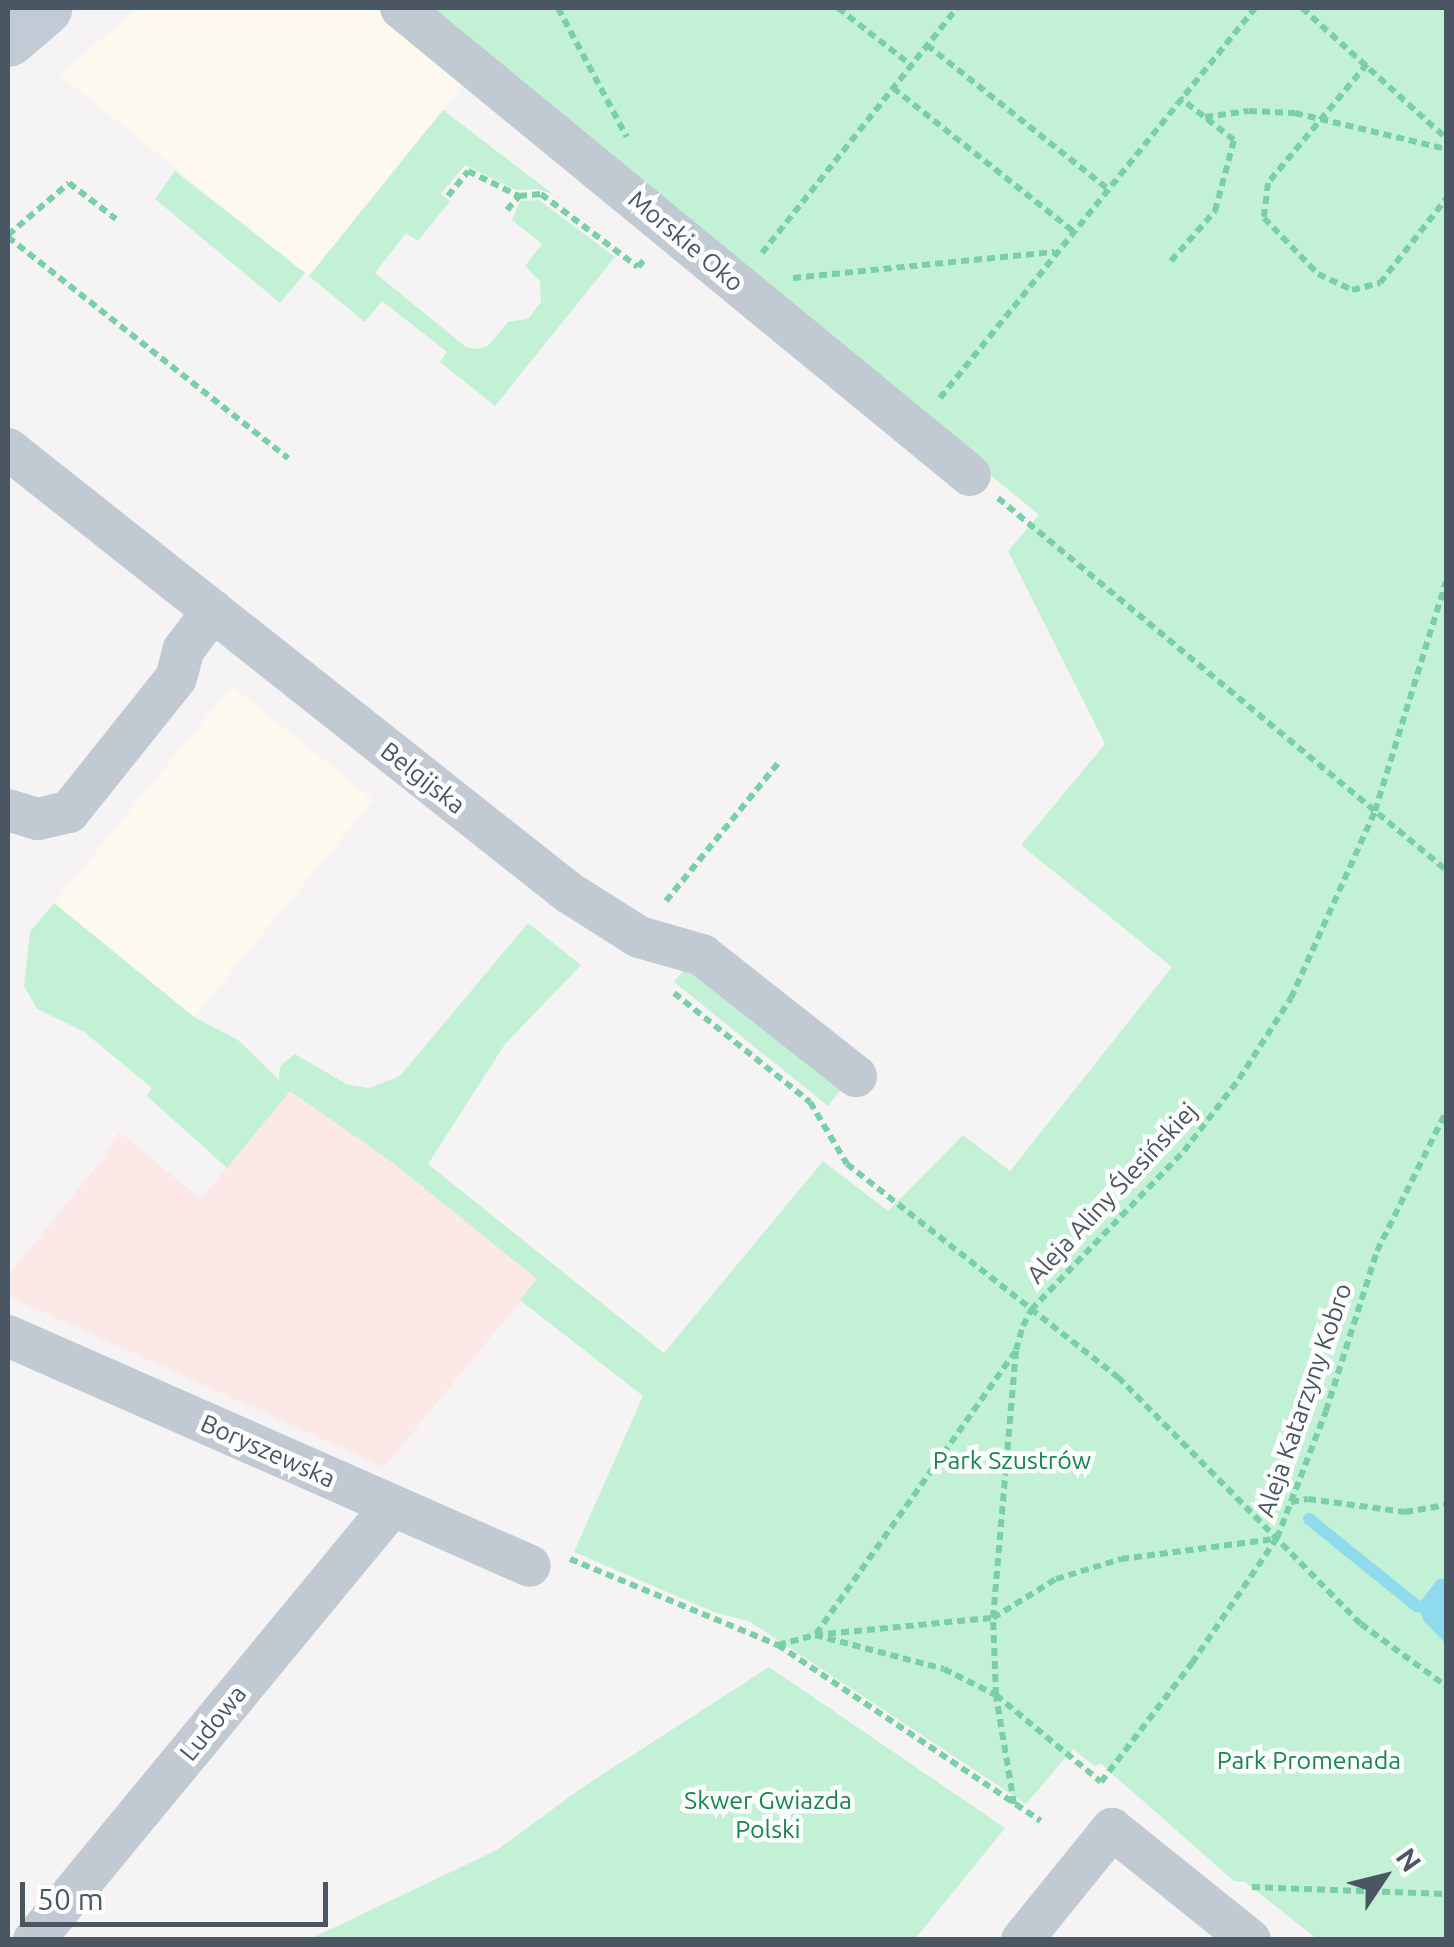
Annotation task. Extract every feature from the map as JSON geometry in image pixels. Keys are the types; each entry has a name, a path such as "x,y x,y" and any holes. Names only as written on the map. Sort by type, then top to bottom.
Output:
{"main road":[{"path":"8,39 44,8"}],"street":[{"name":"Morskie Oko","path":"401,8 970,475"},
{"name":"Belgijska","path":"8,449 568,892 639,937 702,956 856,1076"},
{"path":"8,810 38,818 68,812 176,678 184,649 213,611"},
{"name":"Boryszewska","path":"8,1336 392,1506 546,1560"},
{"name":"Ludowa","path":"34,1940 392,1506"},
{"path":"1022,1940 1112,1828 1250,1940"}],"path":[{"path":"558,8 632,148"},
{"path":"838,8 911,66"},
{"path":"738,284 957,8"},
{"path":"914,430 1254,8"},
{"path":"1302,8 1446,138"},
{"path":"927,45 1108,189"},
{"path":"1367,64 1268,183 1264,218 1318,274 1352,290 1380,283 1446,199"},
{"path":"893,88 1073,231"},
{"path":"1171,261 1215,211 1234,140 1180,98"},
{"path":"1205,118 1248,110 1322,118 1446,149"},
{"path":"448,196 468,171 519,196 541,194 618,253"},
{"path":"116,220 69,183 8,236 288,458"},
{"path":"506,210 519,196"},
{"path":"738,284 1057,252"},
{"path":"970,475 1446,870"},
{"name":"Aleja Aliny Ślesińskiej","path":"1014,1804 996,1695 993,1618 1016,1350 1031,1310 1184,1151 1239,1079 1291,998 1375,810 1446,582"},
{"path":"666,900 779,762"},
{"path":"669,988 810,1102 846,1164 1118,1377 1361,1624 1446,1686"},
{"name":"Aleja Katarzyny Kobro","path":"996,1695 1101,1782 1192,1663 1277,1538 1326,1411 1377,1250 1446,1112"},
{"path":"815,1635 1016,1350"},
{"path":"1291,1502 1308,1499 1405,1512 1446,1505"},
{"path":"778,1645 815,1635 993,1618 1056,1579 1121,1559 1277,1538"},
{"path":"546,1560 778,1645 1041,1821"},
{"path":"815,1635 944,1670 996,1695"},
{"path":"1241,1886 1446,1894"}],"shaded area":[{"path":"137,8 374,8 465,82 309,276 60,75"},
{"path":"232,686 373,800 194,1017 54,903"},
{"path":"290,1090 393,1163 538,1280 384,1467 8,1296 8,1276 105,1156 119,1132 201,1199"}],"green space":[{"name":"Park Szustrów","path":"423,8 1446,8 1446,1939 1317,1939 1245,1882 1234,1881 1101,1764 1094,1766 1073,1749 1026,1804 749,1621 716,1613 574,1552 643,1396 520,1300 537,1279 393,1163 290,1091 227,1168 147,1096 152,1088 83,1031 37,1009 24,986 30,932 54,903 194,1017 238,1040 279,1080 280,1066 295,1054 348,1085 369,1088 400,1076 528,923 581,965 505,1044 428,1164 664,1353 823,1161 888,1211 963,1135 1010,1171 1172,967 1021,845 1105,744 1008,551 1039,515"},
{"path":"443,110 553,194 537,189 516,190 465,165 441,194 450,201 418,241 406,233 375,273 466,347 476,349 488,346 508,322 528,319 541,302 540,281 525,266 542,244 512,220 520,201 539,200 615,257 495,406 440,362 447,352 382,301 365,322 309,276"},
{"path":"175,171 305,273 280,303 155,199"},
{"path":"689,963 843,1087 828,1106 674,982"},
{"name":"Skwer Gwiazda Polski","path":"769,1667 1005,1828 915,1939 310,1939 497,1850 583,1787"}],"water":[{"path":"1438,1579 1446,1579 1446,1644 1424,1621 1417,1606"}],"waterway":[{"path":"1309,1519 1417,1606"}],"park label":[{"name":"Park Promenada","path":"1309,1760"}]}
